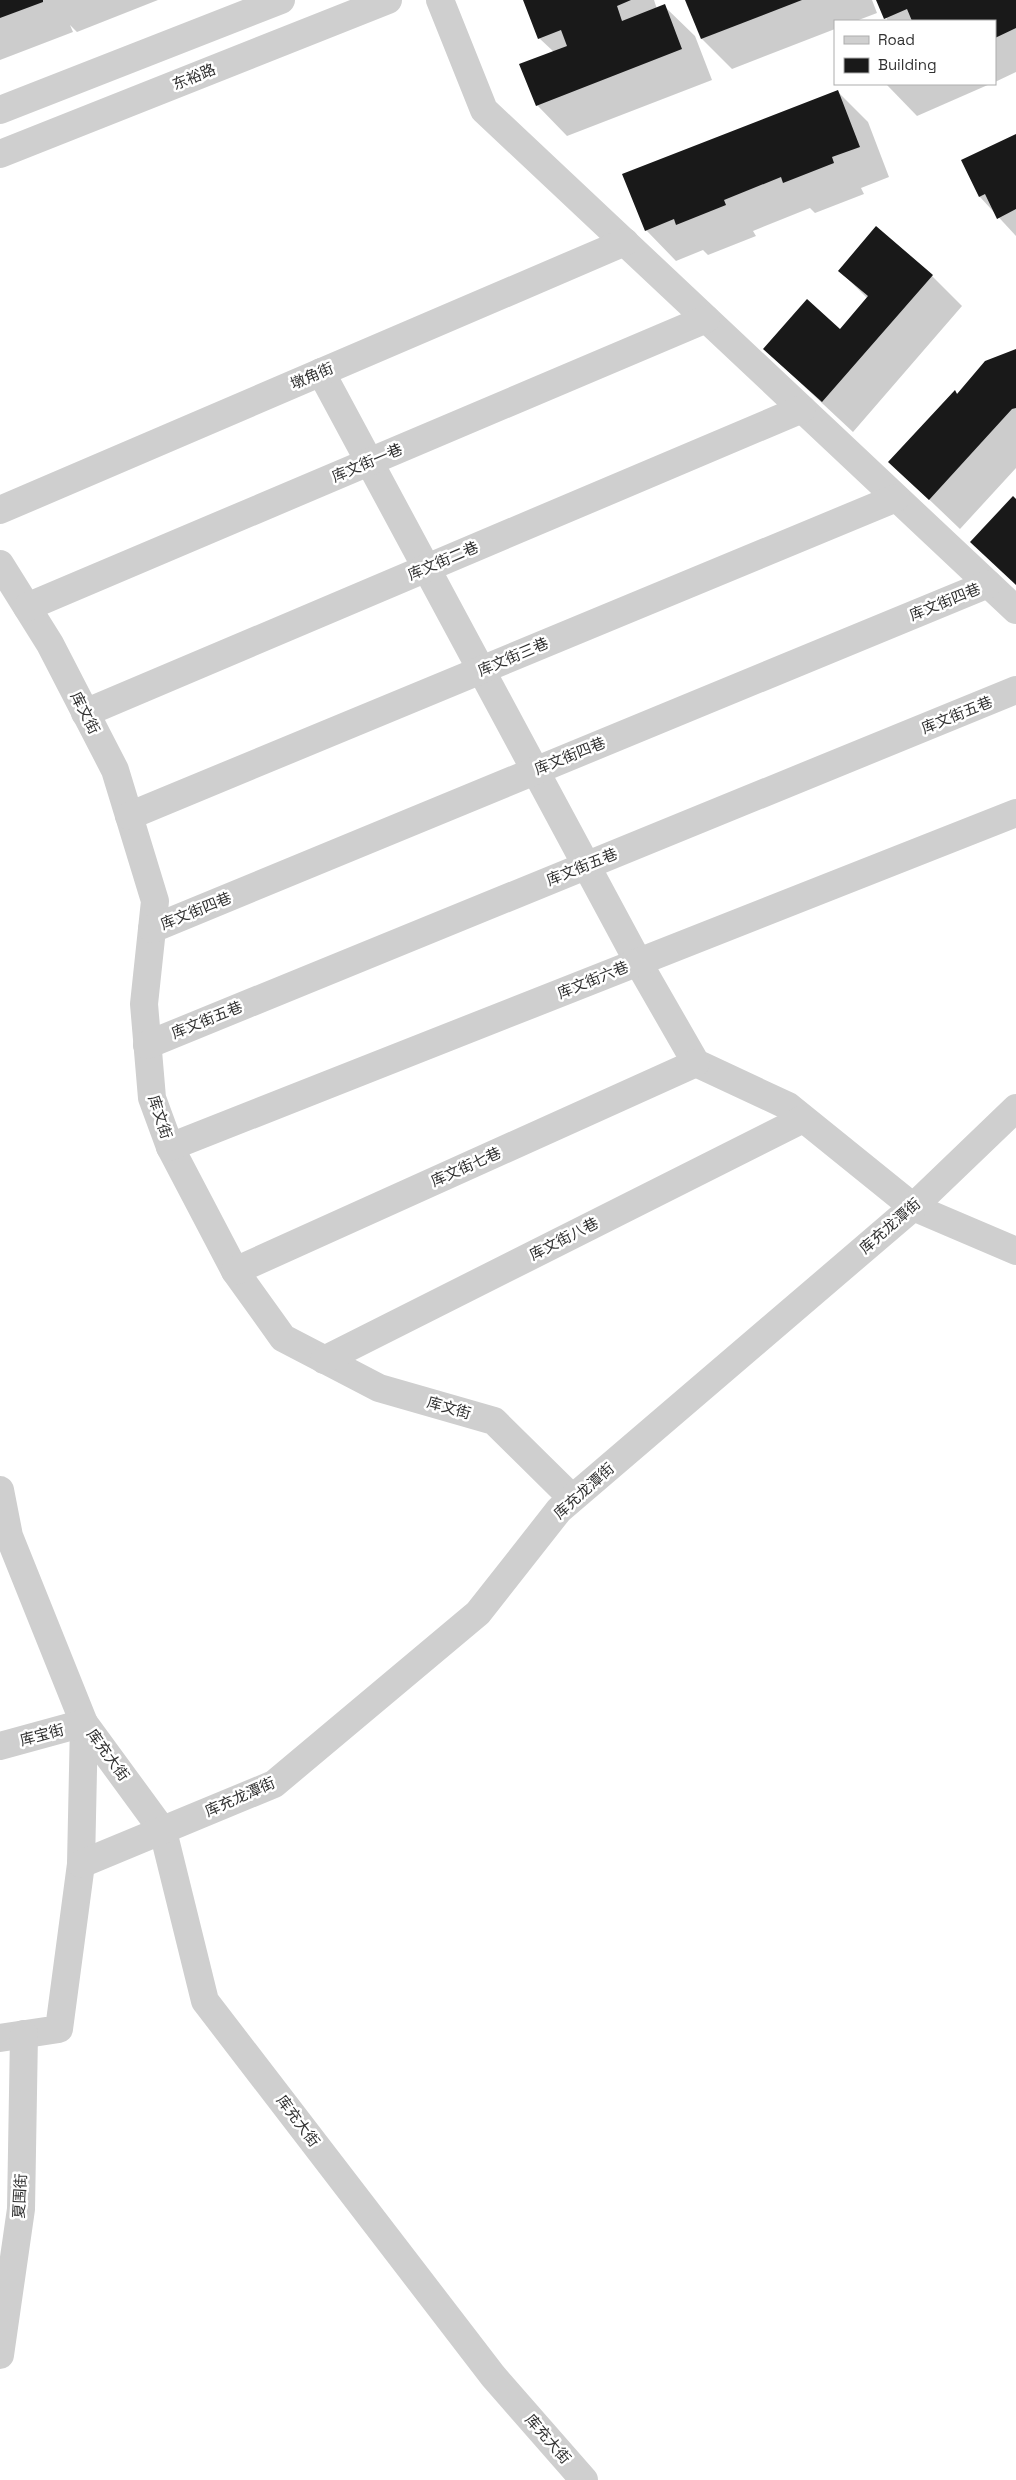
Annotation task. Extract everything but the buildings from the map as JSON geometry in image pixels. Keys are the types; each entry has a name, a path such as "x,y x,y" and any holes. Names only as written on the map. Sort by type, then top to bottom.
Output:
{"street":[{"path":"0,110 281,0"},
{"name":"东裕路","path":"0,154 388,0"},
{"path":"440,0 484,110 1016,610"},
{"name":"墩角街","path":"0,510 625,242"},
{"name":"库文街一巷","path":"27,607 706,319"},
{"path":"321,372 638,962 696,1063 788,1106 913,1207 1016,1251"},
{"name":"库文街二巷","path":"86,713 802,409"},
{"name":"库文街三巷","path":"129,816 896,498"},
{"name":"库文街","path":"0,564 50,644 115,770 155,900 144,1004 152,1098 170,1147 235,1271 283,1338 379,1388 494,1421 572,1498"},
{"name":"库文街四巷","path":"152,929 988,584"},
{"name":"库文街五巷","path":"147,1045 1016,690"},
{"name":"库文街六巷","path":"170,1147 1016,812"},
{"name":"库文街七巷","path":"235,1271 696,1063"},
{"name":"库充龙潭街","path":"81,1864 274,1784 478,1613 559,1510 913,1207 1016,1108"},
{"name":"库文街八巷","path":"324,1360 803,1119"},
{"name":"库充大街","path":"0,1490 9,1536 84,1723 163,1830 206,2001 493,2376 584,2480"},
{"name":"库充大街","path":"12,2036 59,2029 81,1864 84,1723"},
{"name":"库宝街","path":"0,1746 84,1723"},
{"name":"夏围街","path":"0,2355 21,2209 12,2036"}]}
